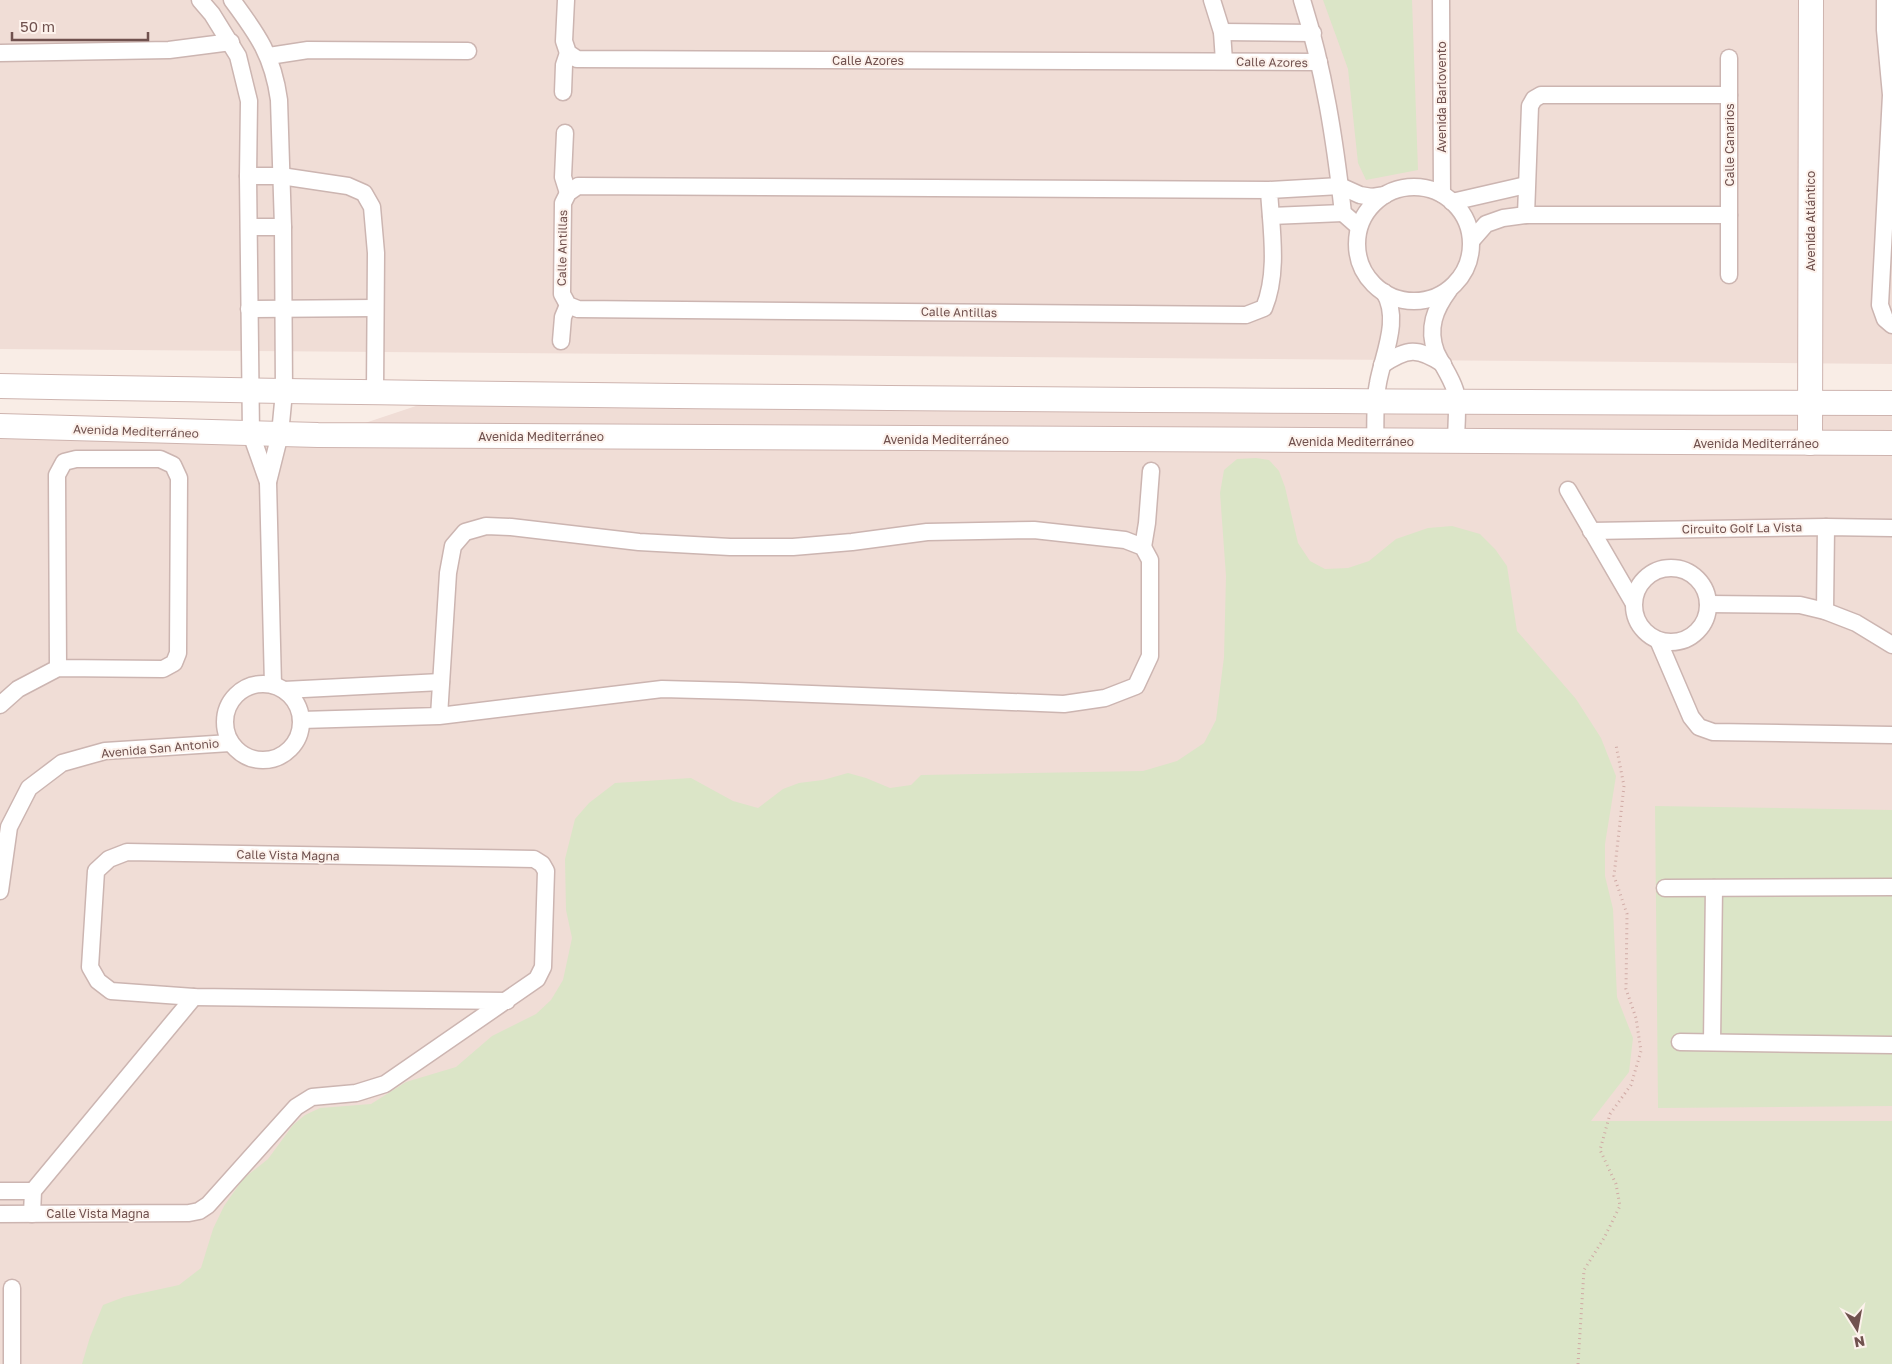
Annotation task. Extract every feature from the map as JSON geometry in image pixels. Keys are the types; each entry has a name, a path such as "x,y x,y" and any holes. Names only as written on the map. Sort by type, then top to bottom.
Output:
{"street":[{"path":"200,0 212,14 238,56 249,100 251,434 268,482 278,688"},
{"path":"232,0 252,26 269,56 276,81 278,100 283,227 284,392 280,434 268,482"},
{"path":"563,92 564,65 568,53 564,41 566,0"},
{"name":"Calle Azores","path":"1212,0 1222,32 1224,61"},
{"path":"1302,0 1320,62 1332,122 1343,213"},
{"name":"Avenida Barlovento","path":"1441,0 1447,198"},
{"name":"Avenida Atlántico","path":"1810,443 1811,0"},
{"path":"1886,0 1885,30 1891,95 1888,212 1880,305 1885,320 1892,325"},
{"path":"1222,32 1313,34"},
{"path":"0,53 169,50 231,42"},
{"path":"269,56 308,50 468,51"},
{"name":"Calle Azores","path":"568,53 577,59 1320,62"},
{"path":"1729,58 1729,95"},
{"name":"Calle Canarios","path":"1526,216 1530,106 1534,99 1541,95 1729,95 1729,275"},
{"path":"565,133 563,177 568,193"},
{"path":"248,176 281,176 348,186 364,193 372,207 376,252 375,392"},
{"path":"1447,198 1526,185"},
{"name":"Calle Antillas","path":"1269,190 1272,264 1271,292 1264,308 1246,315 578,309 568,305 562,294 562,203 568,193 578,186 1269,190 1340,186"},
{"path":"1340,186 1360,195 1372,197 1385,195"},
{"path":"1449,289 1438,295 1419,300 1403,300 1384,292 1366,276 1357,252 1357,239 1365,215 1373,204 1385,195 1398,189 1412,187 1427,188 1447,198 1465,219 1472,240 1469,259 1465,269 1449,289 1433,317 1432,336 1436,351 1455,389 1457,401 1456,441"},
{"path":"1271,216 1343,213 1360,227"},
{"path":"1472,240 1486,224 1503,218 1526,216 1729,215"},
{"path":"249,228 283,227"},
{"path":"1375,442 1378,384 1391,314 1390,301 1384,292"},
{"path":"561,341 562,317 568,305"},
{"path":"249,308 375,308"},
{"path":"1382,365 1403,353 1414,351 1428,354 1443,364"},
{"path":"0,386 284,392 1376,402 1892,403"},
{"name":"Avenida Mediterráneo","path":"0,426 251,434 1375,442 1892,443"},
{"path":"0,705 18,689 58,668 163,669 174,663 178,653 179,478 173,465 160,459 76,459 64,462 58,475 58,668"},
{"path":"301,720 439,716 662,690 737,690 1064,704 1105,698 1136,686 1150,656 1150,560 1143,547 1151,471"},
{"path":"1568,490 1633,602"},
{"path":"439,716 448,572 453,546 465,532 486,526 511,527 639,542 730,547 793,547 852,542 927,532 1034,530 1125,540 1143,547"},
{"path":"1825,611 1826,527"},
{"name":"Circuito Golf La Vista","path":"1591,531 1826,527 1892,528"},
{"path":"1666,568 1678,568 1690,573 1700,581 1706,592 1708,604 1707,616 1693,636 1682,641 1670,643 1647,635 1639,626 1634,614 1633,602 1636,590 1644,579 1654,572 1666,568"},
{"path":"1708,604 1800,605 1825,611 1856,623 1892,645"},
{"path":"1658,640 1691,717 1699,727 1713,732 1892,735"},
{"path":"278,688 293,698 299,709 301,731 291,748 274,759 254,760 237,750 230,743 224,721 232,699 240,691 250,686 262,684 278,688 441,682"},
{"name":"Avenida San Antonio","path":"0,891 8,827 29,788 62,763 106,751 230,743"},
{"name":"Calle Vista Magna","path":"0,1214 189,1213 200,1211 208,1205 296,1107 312,1097 356,1093 385,1084 507,1001 537,979 543,966 546,871 542,864 534,859 127,852 109,859 96,871 90,967 98,981 111,991 194,997 507,1001"},
{"path":"1665,888 1892,887"},
{"path":"1712,1042 1714,888"},
{"path":"0,1191 33,1191 194,997"},
{"path":"1680,1042 1892,1045"},
{"name":"Calle Vista Magna","path":"32,1214 33,1191"},
{"path":"12,1288 12,1364"}],"path":[{"path":"1578,1364 1584,1270 1604,1238 1620,1206 1616,1184 1600,1150 1610,1114 1630,1085 1641,1051 1636,1018 1626,989 1627,914 1614,876 1624,786 1616,745"}],"shaded area":[{"path":"0,0 1892,0 1892,364 0,349"},
{"path":"491,381 1892,405 1892,1364 0,1364 0,415 302,444"}],"green space":[{"path":"1323,0 1412,0 1418,170 1366,180 1358,163 1348,69"},
{"path":"1256,458 1269,460 1279,471 1285,487 1298,543 1310,561 1325,569 1348,568 1369,561 1396,539 1428,528 1452,526 1480,534 1495,549 1507,566 1517,631 1576,699 1601,738 1616,776 1605,844 1605,876 1613,909 1617,997 1633,1038 1629,1072 1591,1121 1892,1121 1892,1364 82,1364 90,1337 103,1305 124,1297 179,1285 201,1268 213,1229 224,1206 243,1179 268,1159 293,1125 305,1115 320,1108 371,1104 406,1082 456,1067 492,1036 536,1014 551,1000 563,980 572,938 566,910 565,859 575,819 589,803 615,783 691,778 733,801 758,808 783,789 799,783 823,780 848,773 890,788 911,785 921,775 1143,771 1177,761 1204,743 1216,720 1224,657 1226,576 1220,493 1224,470 1237,459"},
{"path":"1655,806 1892,810 1892,1106 1658,1108"}]}
